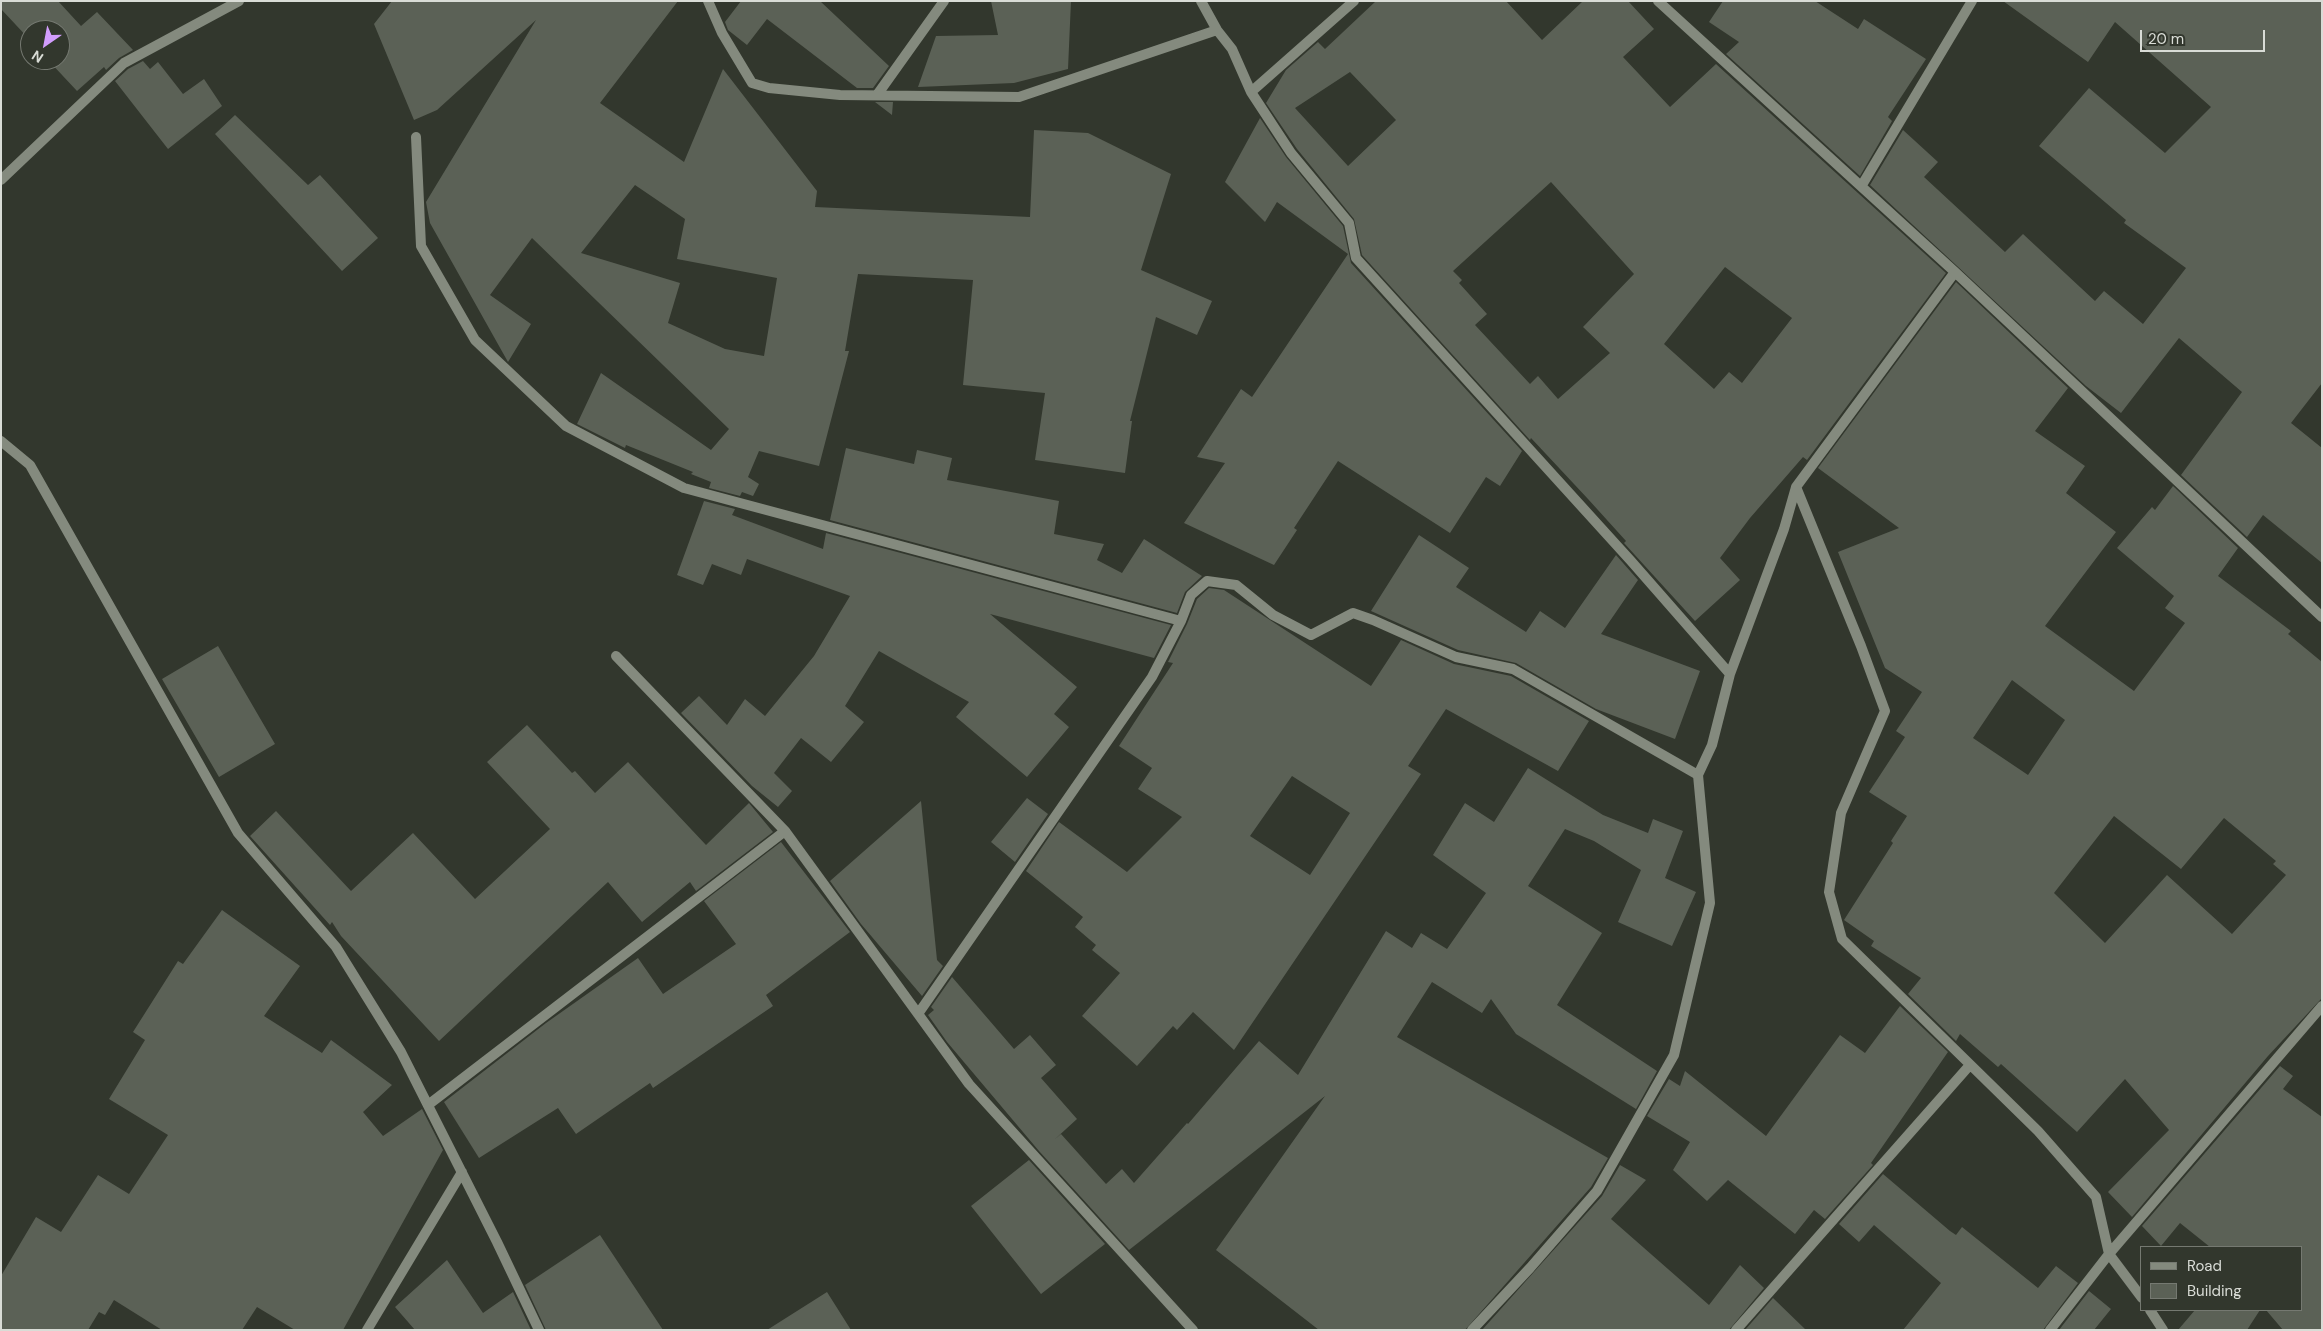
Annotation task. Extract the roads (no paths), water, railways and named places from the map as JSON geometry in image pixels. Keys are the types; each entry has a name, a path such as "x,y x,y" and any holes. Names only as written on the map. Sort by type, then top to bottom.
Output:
{"street":[{"path":"1,180 124,63 239,1"},
{"path":"708,1 722,33 752,82 769,88 840,95 1019,97 1218,30"},
{"path":"878,95 944,1"},
{"path":"1202,1 1218,30 1232,49 1251,92 1290,153 1349,223 1356,258 1730,674"},
{"path":"1251,92 1354,1"},
{"path":"1658,1 1955,272 2322,617"},
{"path":"1862,186 1972,1"},
{"path":"416,137 421,246 475,340 566,426 684,488 1181,621"},
{"path":"1472,1330 1530,1268 1597,1191 1674,1055 1710,903 1698,775 1712,745 1730,674 1784,529 1796,488 1955,272"},
{"path":"1,441 30,465 238,833 336,947 401,1052 539,1330"},
{"path":"1796,488 1861,646 1885,711 1841,813 1829,892 1842,939 2038,1132 2096,1197 2109,1254 2140,1295"},
{"path":"918,1014 1152,677 1181,621 1191,595 1207,581 1236,586 1273,615 1311,635 1353,613 1456,657 1513,669 1698,775"},
{"path":"616,656 785,831 969,1084 1193,1330"},
{"path":"428,1105 785,831"},
{"path":"2050,1330 2109,1254 2322,1006"},
{"path":"1736,1330 1969,1066"},
{"path":"368,1330 462,1172"},
{"path":"2151,1311 2163,1330"}]}
